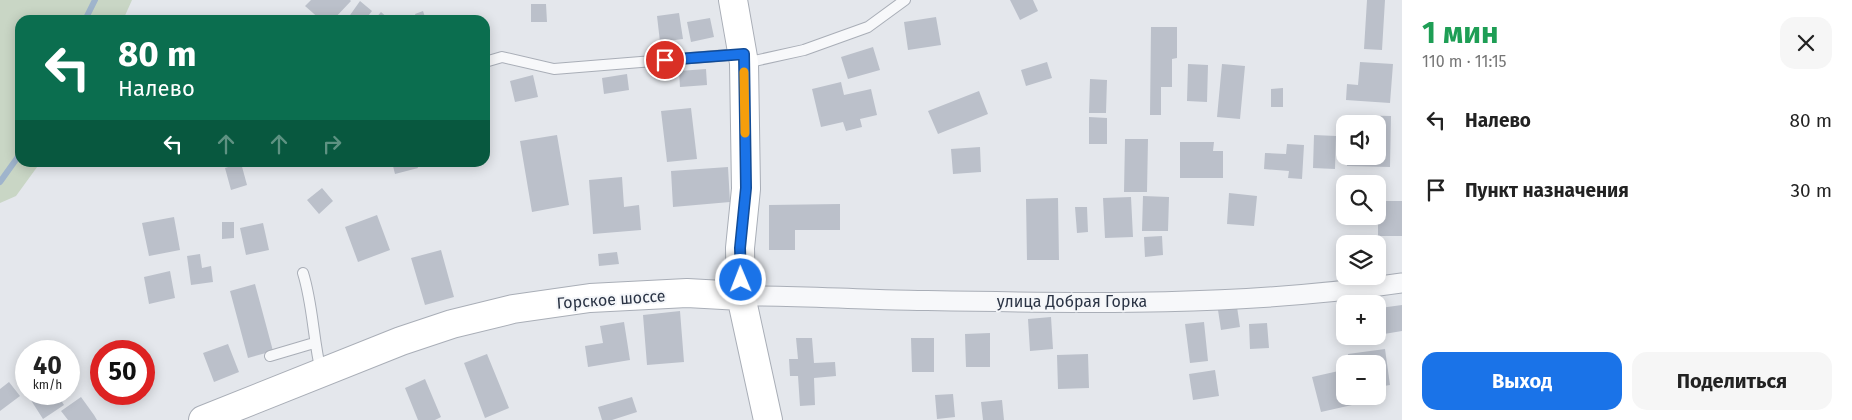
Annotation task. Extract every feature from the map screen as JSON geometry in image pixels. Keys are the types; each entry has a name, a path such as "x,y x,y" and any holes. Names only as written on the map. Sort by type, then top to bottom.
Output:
{"main road":[{"path":"734,0 744,58 746,188 740,248 741,296 768,420"},
{"name":"Горское шоссе","path":"204,420 435,330 513,309 590,298 687,293 741,296"}],"street":[{"name":"улица Добрая Горка","path":"741,296 1034,302 1218,301 1352,291 1402,283"}],"lane":[{"path":"490,61 502,57 554,68 744,58 804,50 868,27 905,0"},
{"path":"303,273 311,299 314,343 321,373"},
{"path":"270,356 314,343"}],"green space":[{"path":"0,0 132,0 125,15 15,15 15,167 37,167 16,196 0,203"}],"building":[{"path":"311,0 351,1 338,15 315,15 305,6"},
{"path":"1010,0 1033,0 1038,11 1020,20"},
{"path":"1367,0 1385,0 1382,50 1364,49"},
{"path":"360,1 372,11 369,15 350,15"},
{"path":"531,4 546,4 547,22 531,22"},
{"path":"423,11 424,15 415,15"},
{"path":"679,13 683,39 660,42 657,16"},
{"path":"936,17 941,45 908,50 904,22"},
{"path":"710,18 714,37 691,42 687,22"},
{"path":"1151,27 1177,27 1177,58 1172,59 1172,87 1161,87 1161,115 1150,115"},
{"path":"873,47 880,70 848,79 841,57"},
{"path":"1047,62 1052,78 1026,86 1021,70"},
{"path":"1360,62 1393,64 1390,103 1346,100 1347,84 1358,85"},
{"path":"1188,64 1208,65 1207,102 1187,101"},
{"path":"1222,64 1245,66 1240,119 1217,117"},
{"path":"706,69 707,85 680,87 679,71"},
{"path":"627,74 629,90 604,94 602,78"},
{"path":"533,75 538,97 515,102 510,81"},
{"path":"1090,79 1107,80 1106,113 1089,113"},
{"path":"841,82 844,95 871,89 877,115 860,119 862,127 846,131 843,122 821,127 812,89"},
{"path":"1283,88 1283,107 1271,107 1271,89"},
{"path":"979,91 988,114 938,134 928,111"},
{"path":"691,108 697,159 667,162 661,111"},
{"path":"1386,116 1391,116 1390,167 1347,166 1386,165"},
{"path":"1089,117 1107,118 1107,144 1089,144"},
{"path":"557,135 569,205 532,212 520,141"},
{"path":"1314,135 1336,136 1335,169 1313,168"},
{"path":"1125,139 1148,139 1147,192 1124,192"},
{"path":"1180,142 1214,142 1213,151 1223,151 1223,178 1180,178"},
{"path":"1287,144 1304,145 1302,179 1288,178 1289,171 1264,169 1265,153 1286,154"},
{"path":"980,147 981,172 953,174 951,149"},
{"path":"242,167 247,185 231,190 225,168"},
{"path":"393,167 418,168 395,174"},
{"path":"728,167 730,202 673,207 671,171"},
{"path":"622,177 624,207 639,205 641,230 593,234 589,180"},
{"path":"322,188 333,201 319,214 307,200"},
{"path":"1229,193 1257,196 1254,226 1227,224"},
{"path":"1143,196 1169,197 1168,231 1142,231"},
{"path":"1131,197 1133,237 1105,238 1103,198"},
{"path":"1058,198 1059,260 1027,260 1026,199"},
{"path":"1386,201 1402,201 1402,236 1378,235 1378,225 1386,225"},
{"path":"840,204 840,230 795,230 795,250 769,250 769,205"},
{"path":"1075,207 1087,207 1088,232 1077,233"},
{"path":"377,215 390,250 358,262 345,227"},
{"path":"174,217 180,250 149,256 142,223"},
{"path":"222,222 234,222 234,238 222,239"},
{"path":"263,223 269,250 246,255 240,228"},
{"path":"1162,236 1163,255 1145,257 1144,237"},
{"path":"441,250 454,297 425,305 411,258"},
{"path":"617,252 619,264 599,266 598,254"},
{"path":"200,254 202,268 211,266 213,282 191,285 187,256"},
{"path":"170,271 175,298 149,304 144,277"},
{"path":"255,284 273,351 248,358 230,291"},
{"path":"1402,305 1402,331 1386,334 1386,307"},
{"path":"1237,307 1240,327 1221,330 1218,310"},
{"path":"680,311 684,362 647,365 643,315"},
{"path":"1051,317 1053,349 1030,351 1028,319"},
{"path":"624,322 630,360 588,367 585,346 603,343 600,326"},
{"path":"1204,322 1208,361 1190,363 1185,324"},
{"path":"1267,323 1269,348 1250,349 1249,324"},
{"path":"990,333 990,367 966,367 965,334"},
{"path":"796,338 812,338 814,363 835,362 836,376 814,378 815,405 800,406 798,376 790,376 789,359 798,359"},
{"path":"911,338 934,338 934,372 912,372"},
{"path":"228,344 239,372 214,382 203,353"},
{"path":"1385,349 1386,355 1348,355"},
{"path":"487,354 509,408 485,418 464,363"},
{"path":"1088,354 1089,388 1058,389 1057,355"},
{"path":"1386,356 1390,385 1386,386"},
{"path":"1215,370 1219,396 1193,400 1189,374"},
{"path":"1336,372 1336,405 1352,405 1321,412 1312,377"},
{"path":"425,379 441,417 435,420 418,420 405,388"},
{"path":"9,382 15,390 15,400 0,411 0,389"},
{"path":"953,394 955,417 937,419 935,395"},
{"path":"632,397 637,412 612,420 602,420 598,407"},
{"path":"80,398 97,420 68,420 61,411 70,405 80,405"},
{"path":"1002,400 1004,420 983,420 981,402"},
{"path":"34,405 64,405 43,419"}],"waterway":[{"path":"88,15 95,0"},
{"path":"0,182 15,161"}],"slow traffic":[{"path":"744,72 745,133"}],"route":[{"path":"665,60 744,54 746,188 740,248 741,280"}]}
